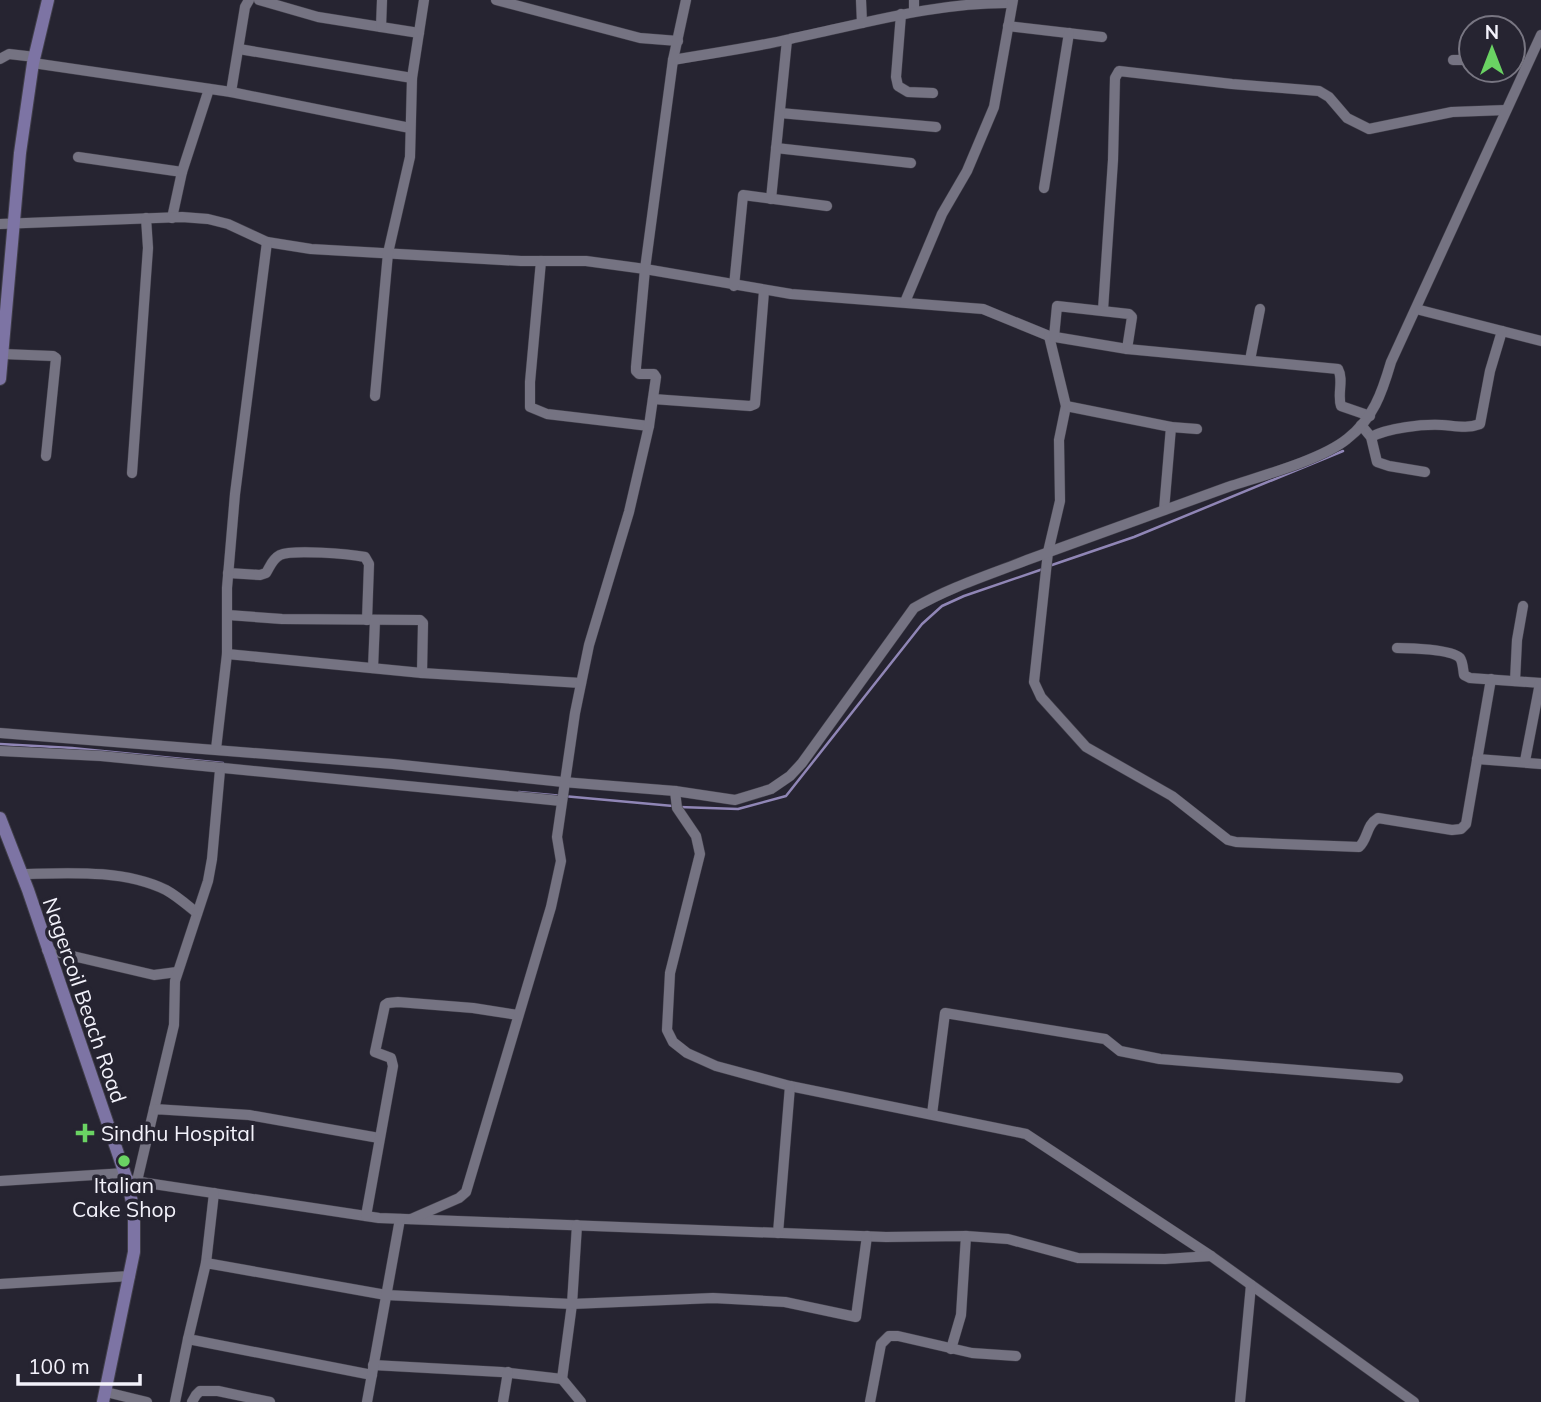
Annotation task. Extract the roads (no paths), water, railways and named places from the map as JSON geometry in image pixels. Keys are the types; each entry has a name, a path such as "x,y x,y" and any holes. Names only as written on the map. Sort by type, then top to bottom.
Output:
{"main road":[{"path":"0,379 6,224 34,60 48,0"},
{"name":"Nagercoil Beach Road","path":"0,818 130,1178 134,1211 134,1252 104,1397"}],"street":[{"path":"231,92 245,7 249,0"},
{"path":"259,0 318,18 419,33"},
{"path":"380,27 382,0"},
{"path":"375,396 388,253 407,174 412,78 424,0"},
{"path":"496,0 640,38 678,41"},
{"path":"405,1219 458,1198 466,1192 551,907 561,861 557,837 563,784 581,684 589,645 629,512 649,426 656,377 639,373 636,369 645,269 673,60 686,0"},
{"path":"861,0 862,23"},
{"path":"914,0 915,11"},
{"path":"673,60 787,40 915,11 1013,2 994,107 967,171 942,214 905,302"},
{"path":"901,15 896,78 898,86 908,92 933,93"},
{"path":"1008,26 1102,37"},
{"path":"1044,188 1069,33"},
{"path":"1527,65 1541,35"},
{"path":"771,199 787,40"},
{"path":"239,50 412,78"},
{"path":"0,60 9,54 231,92 410,128"},
{"path":"1103,310 1115,78 1119,71 1231,85 1319,91 1329,97 1347,118 1369,129 1452,111 1506,110"},
{"path":"0,733 393,764 676,800 735,800 771,789 790,776 802,762 914,608 939,594 1048,552 1306,460 1346,440 1370,416 1381,394 1391,362 1518,84"},
{"path":"172,218 182,172 209,89"},
{"path":"779,113 936,127"},
{"path":"776,148 911,163"},
{"path":"78,157 182,172"},
{"path":"734,286 743,195 827,206"},
{"path":"6,224 146,218 208,219 228,224 267,242 311,249 586,261 764,291 983,309 1051,337 1127,349 1338,369 1340,406 1370,416"},
{"path":"132,473 148,248 146,218"},
{"path":"216,749 227,654 228,573 235,494 267,242"},
{"path":"541,261 530,407 547,414 649,426"},
{"path":"653,399 750,407 755,404 764,291"},
{"path":"1127,349 1132,316 1103,310 1057,306 1051,337 1066,406 1059,440 1060,501 1048,552 1034,682 1038,694 1086,747 1172,796 1231,841 1357,847 1363,845 1371,824 1378,818 1457,830 1465,824 1491,679"},
{"path":"1250,360 1260,309"},
{"path":"1416,309 1541,341"},
{"path":"1371,436 1391,430 1431,425 1470,427 1480,424 1490,371 1502,331"},
{"path":"3,354 56,358 46,456"},
{"path":"1066,406 1171,428 1197,429"},
{"path":"1361,425 1371,436 1377,462 1425,472"},
{"path":"1164,510 1171,428"},
{"path":"228,573 260,575 266,573 273,560 285,554 365,557 369,564 373,668"},
{"path":"1515,681 1517,640 1523,606"},
{"path":"228,615 422,621 422,673"},
{"path":"1397,648 1455,656 1461,659 1466,677 1541,683 1525,761"},
{"path":"227,654 422,673 581,684"},
{"path":"0,751 101,757 561,800"},
{"path":"1477,759 1541,764"},
{"path":"130,1178 154,1109 174,1025 173,992 177,972 208,881 220,770"},
{"path":"676,800 696,836 700,855 670,973 667,1030 673,1042 716,1066 790,1086 1026,1134 1211,1256 1413,1402"},
{"path":"22,874 84,873 130,879 164,890 197,913"},
{"path":"47,950 154,975 177,972"},
{"path":"366,1216 393,1066 391,1058 375,1052 374,1046 387,1003 473,1008 518,1015"},
{"path":"932,1114 945,1013 1105,1039 1120,1051 1160,1059 1398,1078"},
{"path":"778,1233 790,1086"},
{"path":"154,1109 249,1115 379,1138"},
{"path":"0,1181 130,1178 366,1216 405,1219 867,1236 967,1236 1023,1242 1078,1258 1165,1259 1211,1256"},
{"path":"214,1193 206,1263 175,1400 192,1402 200,1391 207,1390 270,1402"},
{"path":"367,1402 386,1295 405,1219"},
{"path":"562,1379 572,1304 577,1225"},
{"path":"206,1263 386,1295 572,1304 713,1298 785,1302 856,1317 867,1236"},
{"path":"951,1349 961,1315 967,1236"},
{"path":"0,1284 130,1276"},
{"path":"1240,1402 1251,1285"},
{"path":"870,1402 884,1339 898,1336 951,1349 1016,1356"},
{"path":"188,1339 372,1370 508,1372 562,1379 581,1402"},
{"path":"503,1402 508,1372"},
{"path":"104,1397 148,1402"}],"waterway":[{"path":"1049,566 1134,537 1343,451"},
{"path":"679,807 738,809 786,796 922,624 942,606 1043,569"},
{"path":"0,744 72,748 223,763"},
{"path":"519,792 673,806"}],"place":[{"name":"Sindhu Hospital","path":"85,1133"},
{"name":"Italian Cake Shop","path":"124,1161"}]}
